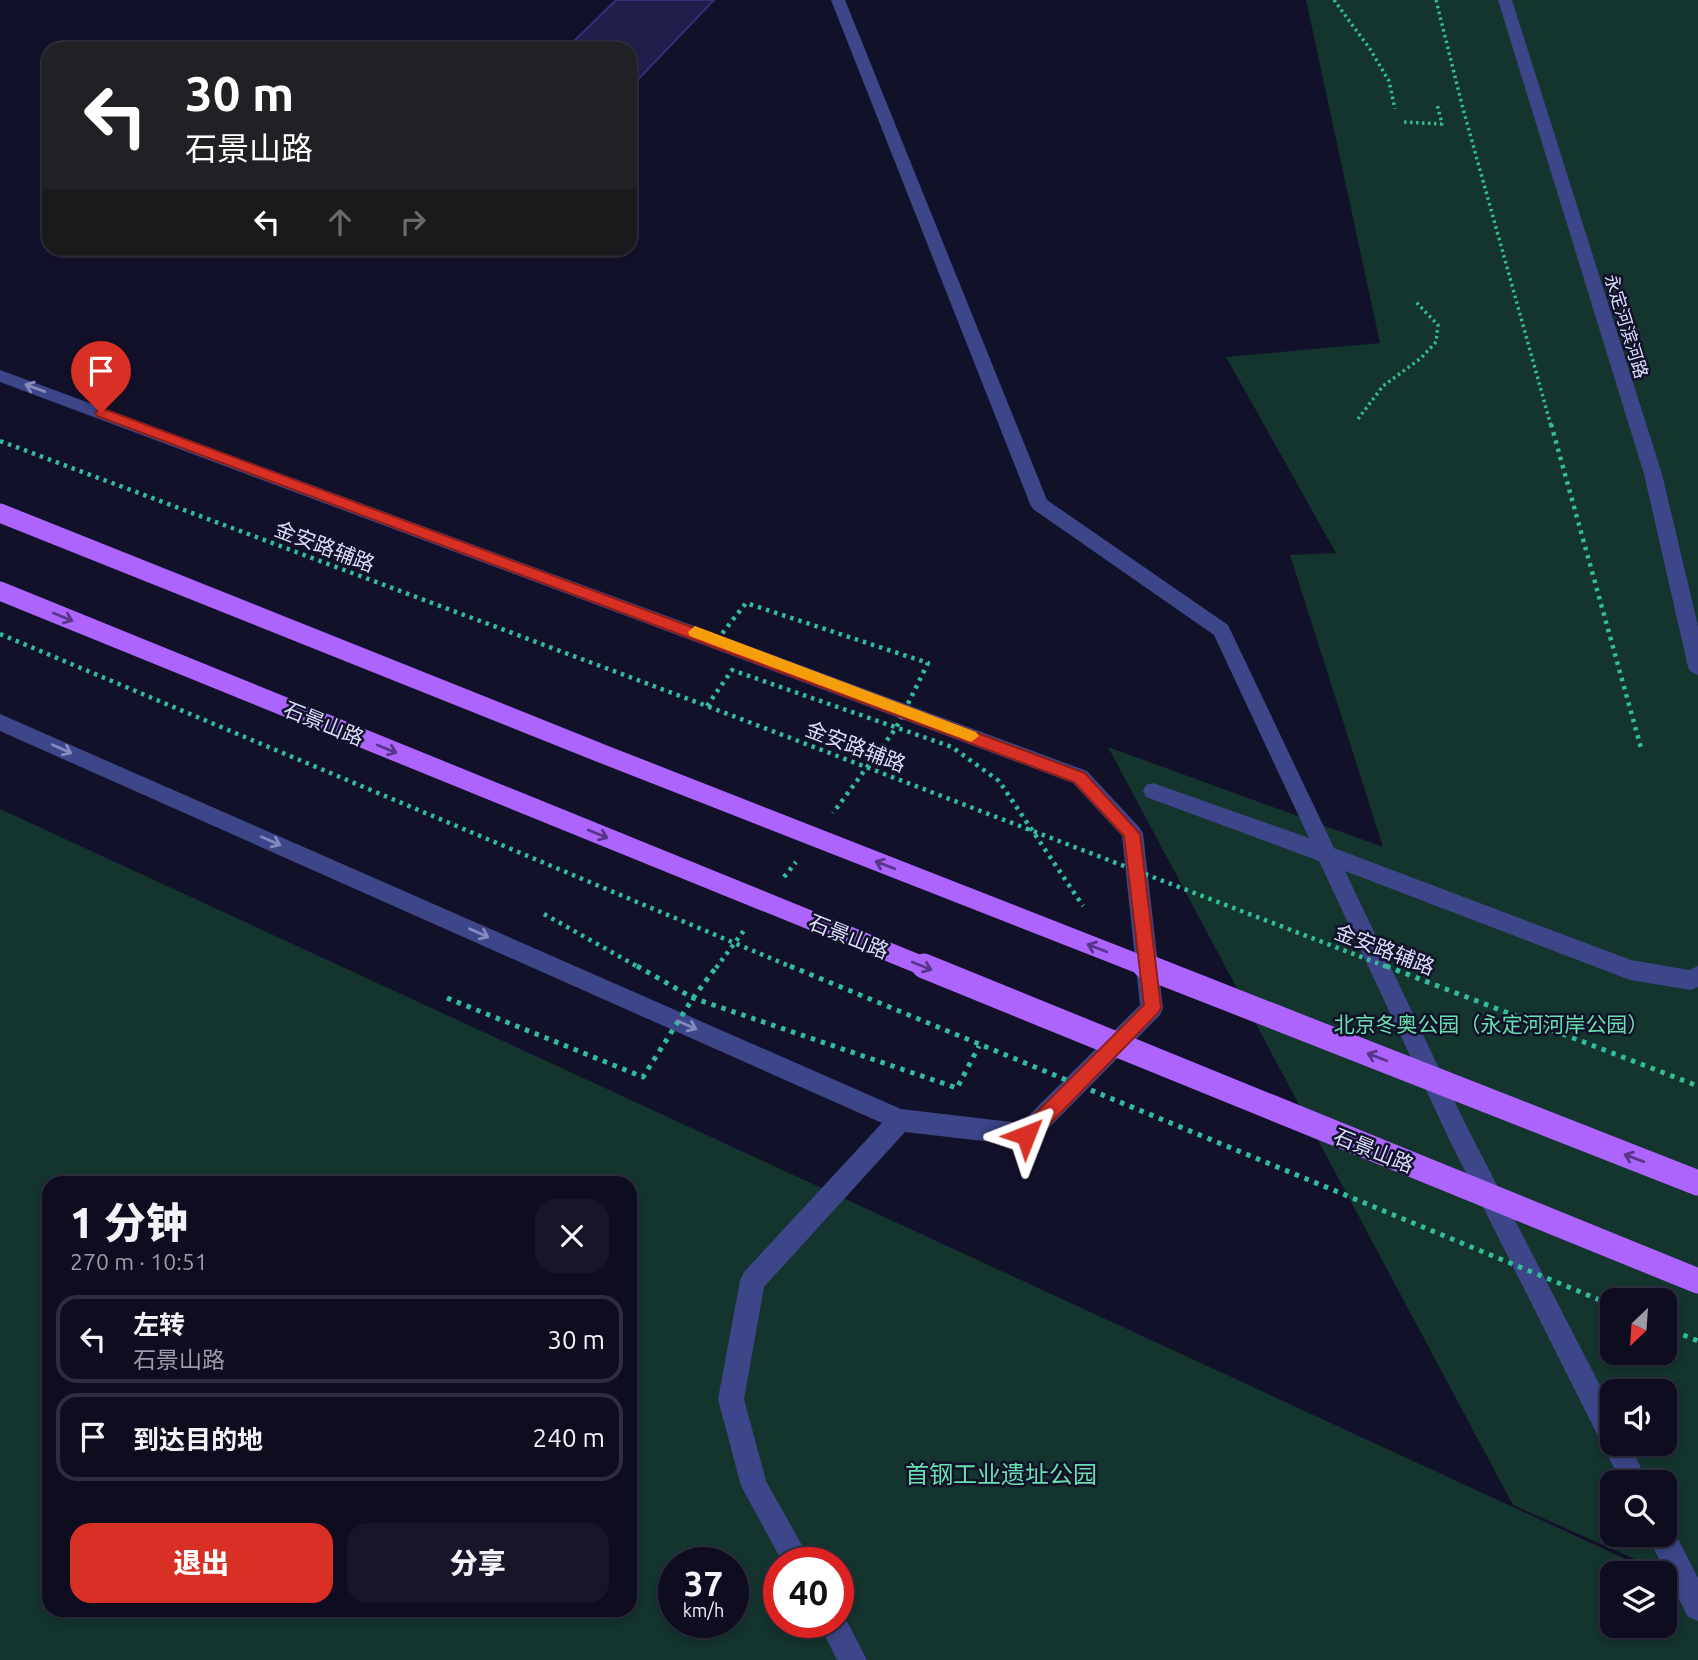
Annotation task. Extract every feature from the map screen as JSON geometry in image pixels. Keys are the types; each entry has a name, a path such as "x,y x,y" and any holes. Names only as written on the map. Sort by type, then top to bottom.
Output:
{"main road":[{"path":"0,513 596,751 1698,1183"},
{"name":"石景山路","path":"0,591 1698,1281"}],"street":[{"path":"838,0 1039,504 1221,630 1457,1131 1600,1413"},
{"name":"永定河滨河路","path":"1505,0 1653,474 1698,667"},
{"path":"0,376 1080,777 1132,834 1152,1008 1026,1135 901,1120 0,722"},
{"path":"1153,791 1234,819 1630,970 1696,980"},
{"path":"789,1547 754,1486 731,1399 752,1281 901,1120"},
{"path":"1667,1547 1698,1607"},
{"path":"841,1638 853,1660"}],"path":[{"path":"1334,0 1370,49 1389,81 1395,109"},
{"path":"1436,0 1641,748"},
{"path":"1404,122 1442,124 1437,104"},
{"path":"1358,419 1383,386 1422,358 1436,342 1438,326 1415,301"},
{"name":"金安路辅路","path":"0,441 707,706 1698,1086"},
{"path":"717,640 746,603 928,663 896,728 831,815"},
{"path":"0,634 979,1046 1600,1300"},
{"path":"707,706 732,670 952,747 999,781 1088,913"},
{"path":"783,879 799,858"},
{"path":"544,914 693,998 957,1088 979,1046"},
{"path":"447,998 643,1077 693,998 750,923"},
{"path":"1677,1332 1698,1341"}],"green space":[{"name":"北京冬奥公园（永定河河岸公园）","path":"1306,0 1698,0 1698,1587 1677,1578 1677,1561 1639,1561 1608,1547 1677,1547 1677,1470 1600,1470 1600,1544 1513,1505 1108,747 1383,847 1290,555 1336,553 1226,357 1380,343"},
{"name":"首钢工业遗址公园","path":"0,809 1630,1561 1600,1561 1600,1638 1677,1638 1677,1583 1698,1593 1698,1660 0,1660"}],"building":[{"path":"616,0 714,0 637,81 637,42 573,42"}],"slow traffic":[{"path":"695,632 971,736"}],"route":[{"path":"101,413 1080,777 1132,834 1152,1008 1026,1135"}]}
